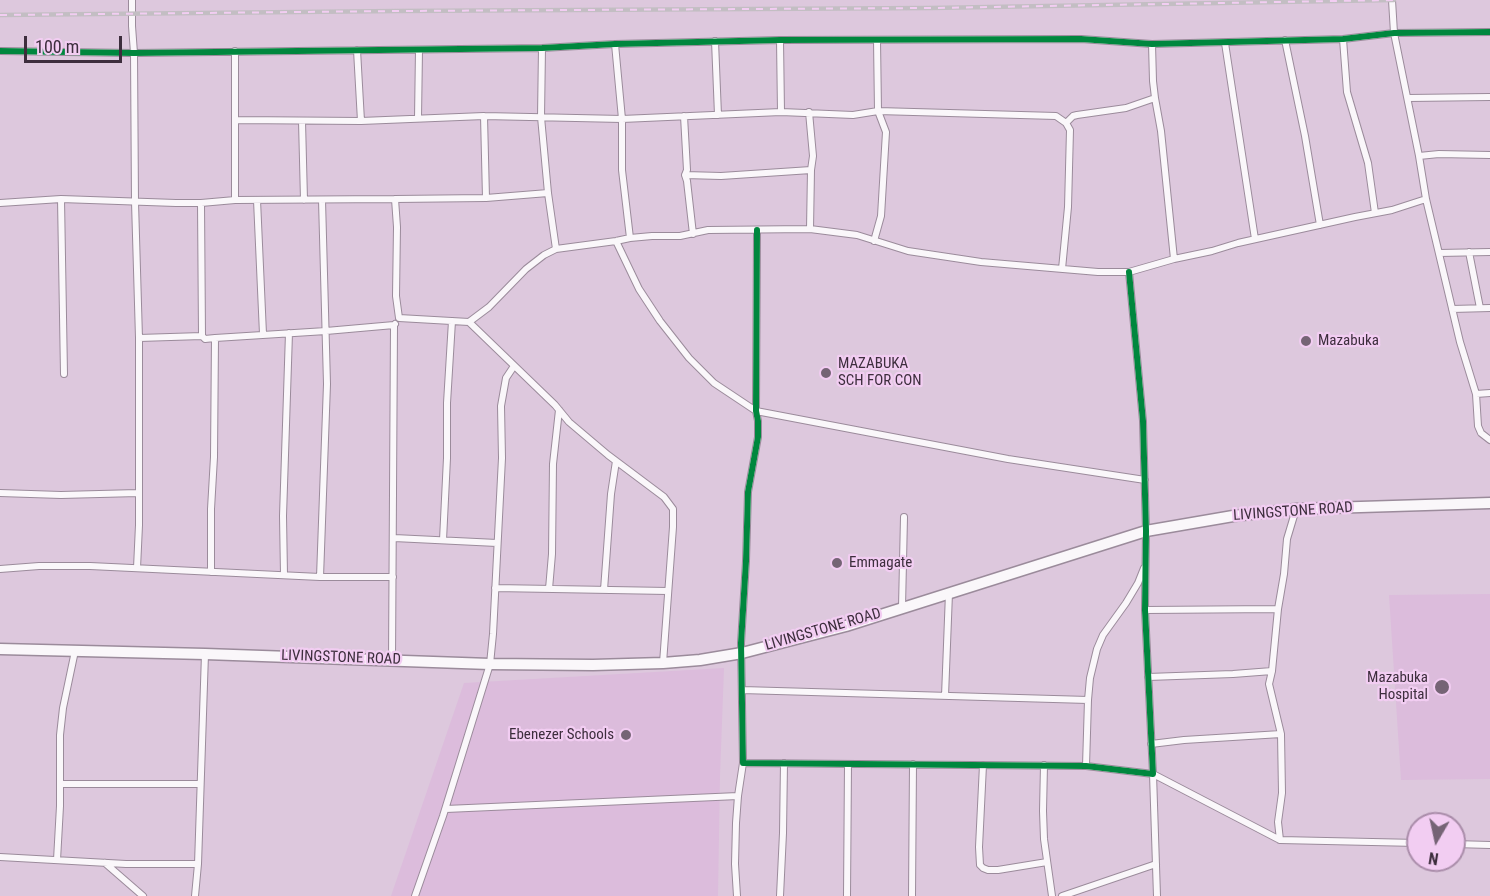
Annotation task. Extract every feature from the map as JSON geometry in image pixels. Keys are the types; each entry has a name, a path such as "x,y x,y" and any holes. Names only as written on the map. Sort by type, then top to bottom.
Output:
{"highway":[{"name":"LIVINGSTONE ROAD","path":"0,649 490,664 593,665 700,660 742,653 846,626 1146,531 1233,516 1296,509 1490,503"}],"street":[{"path":"132,0 139,338 137,568"},
{"path":"1392,0 1394,33 1438,253 1465,362 1476,394 1478,426 1481,433 1490,440"},
{"path":"0,51 134,53 419,50 780,40 1081,39 1152,44 1342,39 1394,33 1490,32"},
{"path":"1342,39 1347,92 1368,163 1375,213"},
{"path":"780,40 781,112"},
{"path":"874,241 881,216 886,132 878,111 877,40"},
{"path":"1285,40 1305,136 1320,225"},
{"path":"715,41 718,116"},
{"path":"1225,43 1255,240"},
{"path":"615,44 622,119 622,170 630,238"},
{"path":"1152,44 1153,81 1161,131 1174,259"},
{"path":"542,48 541,117 556,249"},
{"path":"357,50 361,121"},
{"path":"418,118 419,50"},
{"path":"235,51 235,200"},
{"path":"1408,99 1490,97"},
{"path":"1066,123 1077,115 1126,108 1155,98"},
{"path":"236,120 302,122 484,116 622,119 781,112 853,114 878,111 1056,116 1066,123 1070,130 1068,207 1062,269"},
{"path":"809,112 813,156 810,229"},
{"path":"484,116 486,198"},
{"path":"684,116 687,171 685,175 693,234"},
{"path":"302,122 304,200"},
{"path":"1419,156 1490,155"},
{"path":"685,175 721,176 811,170"},
{"path":"0,203 61,199 201,203 235,200 486,198 548,193"},
{"path":"61,199 64,374"},
{"path":"392,660 394,325 399,318 396,296 395,199"},
{"path":"399,318 469,322 489,307 526,269 544,255 556,249 630,238 680,237 708,230 810,229 858,235 908,252 981,262 1129,272 1174,259 1392,210 1426,199"},
{"path":"257,200 263,334"},
{"path":"320,577 326,420 322,200"},
{"path":"201,203 202,336"},
{"path":"737,896 735,864 738,796 743,763 742,653 748,492 758,437 756,411 757,230"},
{"path":"616,241 639,289 654,313 690,358 714,383 756,411 1008,459 1144,480"},
{"path":"1469,252 1480,308"},
{"path":"1438,253 1490,252"},
{"path":"1129,272 1143,422 1147,563 1145,610 1157,896"},
{"path":"1452,309 1490,308"},
{"path":"443,540 452,321"},
{"path":"469,322 569,422 664,497 673,509 674,527 663,663"},
{"path":"139,338 202,336 205,339 394,325"},
{"path":"285,575 283,516 289,333"},
{"path":"211,572 215,338"},
{"path":"415,896 446,809 490,664 502,458 501,406 506,378 514,366"},
{"path":"1476,394 1490,393"},
{"path":"549,589 552,554 553,464 559,410"},
{"path":"604,590 611,494 616,461"},
{"path":"0,493 61,495 138,493"},
{"path":"1280,840 1278,822 1282,794 1281,734 1269,684 1287,539 1296,509"},
{"path":"903,607 904,517"},
{"path":"394,538 497,543"},
{"path":"1086,766 1090,678 1097,649 1103,635 1138,583 1147,563"},
{"path":"0,569 90,566 320,577 393,577"},
{"path":"495,588 668,591"},
{"path":"945,696 950,592"},
{"path":"1145,610 1278,609"},
{"path":"57,860 60,735 75,651"},
{"path":"195,896 205,654"},
{"path":"1148,677 1272,670"},
{"path":"742,690 1088,700"},
{"path":"1151,744 1281,734"},
{"path":"743,763 1086,766 1153,774 1280,840 1406,843"},
{"path":"780,896 784,763"},
{"path":"847,896 848,764"},
{"path":"912,896 913,764"},
{"path":"983,765 980,865 988,870 998,870 1047,862"},
{"path":"1044,765 1044,839 1052,896"},
{"path":"60,784 200,784"},
{"path":"446,809 738,796"},
{"path":"1466,844 1490,845"},
{"path":"0,857 126,864 198,864"},
{"path":"105,863 143,896"},
{"path":"1062,896 1156,864"}],"shaded area":[{"name":"Mazabuka Hospital","path":"1490,594 1490,779 1401,780 1389,595"},
{"path":"724,668 718,896 391,896 464,683"}],"railway":[{"path":"0,15 931,8 1394,0"}],"cycle path":[{"path":"0,51 134,53 542,48 780,40 1081,39 1152,44 1343,39 1394,33 1490,32"},
{"path":"757,230 756,411 758,437 748,492 741,643 743,763 1086,766 1153,774 1145,610 1146,531 1143,421 1129,272"}],"place":[{"name":"Mazabuka","path":"1306,341"},
{"name":"MAZABUKA SCH FOR CON","path":"826,373"},
{"name":"Emmagate","path":"837,563"},
{"name":"Mazabuka Hospital","path":"1442,687"},
{"name":"Ebenezer Schools","path":"626,735"}]}
